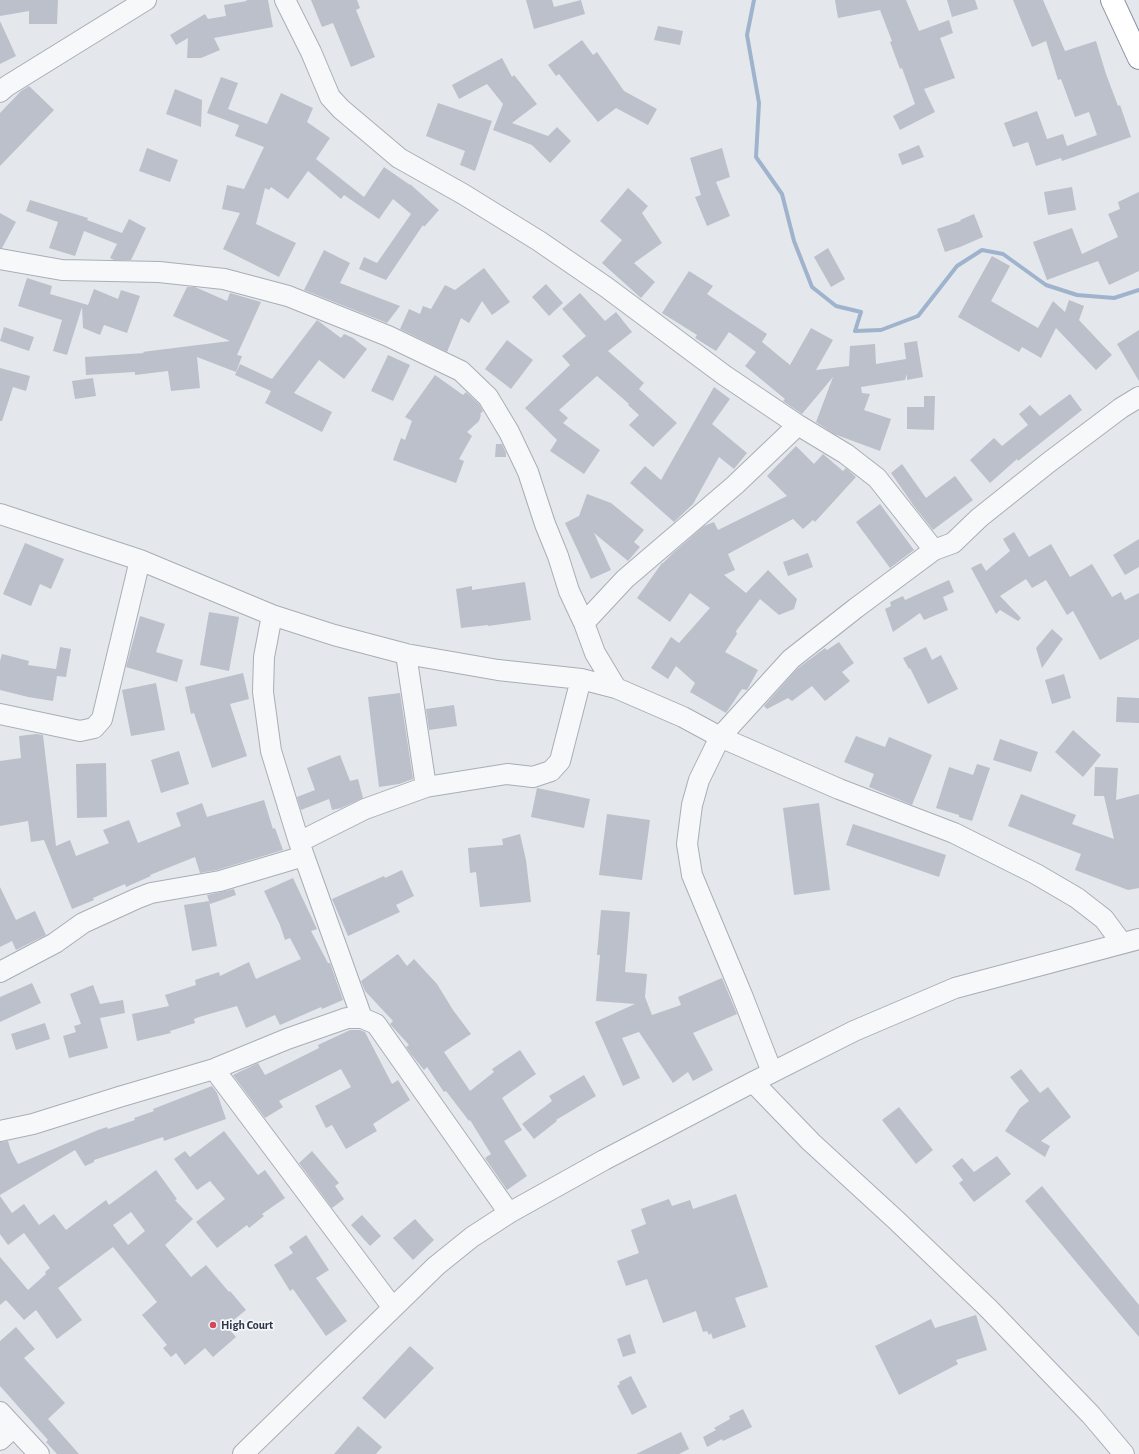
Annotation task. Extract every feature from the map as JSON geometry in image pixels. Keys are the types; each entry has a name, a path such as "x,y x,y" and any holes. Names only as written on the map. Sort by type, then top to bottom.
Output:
{"highway":[{"path":"1112,0 1139,58"}],"street":[{"path":"0,92 7,86 146,0"},
{"path":"285,0 311,52 330,97 341,109 399,158 463,194 539,241 606,287 724,375 798,425 846,454 877,478 934,550"},
{"path":"0,259 62,270 159,272 224,279 288,296 388,336 461,371 488,397 509,432 528,472 569,591 584,623 595,653 616,688"},
{"path":"772,1072 692,875 687,844 692,806 699,780 720,737 791,659 934,550 952,543 979,518 1048,463 1121,408 1139,397"},
{"path":"584,623 625,578 736,485 798,425"},
{"path":"0,514 140,560 272,615 334,635 406,654 498,670 581,679 616,688 683,717 720,737 839,788 954,833 1036,874 1077,898 1104,918 1130,941"},
{"path":"0,714 80,731 94,728 102,719 140,560"},
{"path":"272,615 264,657 263,692 271,751 302,849 362,1018"},
{"path":"406,654 426,787"},
{"path":"0,972 55,943 83,922 151,893 220,881 302,849 365,809 426,787 507,774 534,777 551,771 560,761 581,679"},
{"path":"243,1454 436,1266 472,1237 509,1213 604,1160 854,1031 955,988 1130,941"},
{"path":"0,1132 33,1124 119,1096 214,1069 287,1039 347,1018 362,1018 376,1024 509,1213"},
{"path":"214,1069 393,1308"},
{"path":"753,1082 811,1142 896,1220 988,1308 1091,1415 1124,1454"},
{"path":"0,1412 7,1434 39,1454"}],"building":[{"path":"0,0 58,0 57,24 29,24 29,11 0,16"},
{"path":"246,0 268,0 273,27 214,38 220,50 201,58 187,58 188,38 176,45 170,35 205,14 208,19 226,16 224,5 247,1"},
{"path":"311,0 357,0 360,8 356,10 375,57 351,67 333,23 322,27"},
{"path":"526,0 552,0 554,7 581,0 585,14 534,29"},
{"path":"835,0 906,0 919,31 949,20 953,33 940,38 955,78 924,89 935,112 900,130 893,116 915,104 902,68 900,69 890,42 892,41 880,10 838,18"},
{"path":"947,0 975,0 978,9 952,17"},
{"path":"1013,0 1043,0 1065,51 1096,41 1106,74 1118,106 1120,105 1131,137 1062,161 1061,158 1036,166 1028,142 1013,147 1004,123 1037,111 1047,139 1063,134 1067,146 1097,135 1089,112 1075,117 1061,79 1058,80 1046,41 1032,47"},
{"path":"0,21 16,56 0,64"},
{"path":"658,26 683,31 680,45 654,40"},
{"path":"582,40 593,55 597,52 624,91 657,109 648,125 616,108 598,122 559,74 556,76 548,65"},
{"path":"502,58 512,77 514,75 537,104 512,123 548,136 557,127 571,141 550,163 532,145 493,130 503,104 487,84 459,99 452,85"},
{"path":"221,77 238,83 228,109 267,124 281,93 313,108 307,122 330,138 316,159 364,197 384,167 410,184 439,210 424,227 423,225 386,280 359,269 364,257 377,263 411,214 393,199 379,219 344,195 341,199 308,171 288,199 271,187 269,190 265,188 256,224 296,243 279,277 223,249 240,213 222,209 227,185 244,189 264,147 235,136 239,125 207,113"},
{"path":"29,86 54,110 0,166 0,113 21,91"},
{"path":"175,89 202,100 201,127 166,114"},
{"path":"438,103 492,121 475,171 460,165 465,151 426,136"},
{"path":"919,145 924,157 902,165 898,154"},
{"path":"147,148 178,160 170,182 139,171"},
{"path":"722,148 730,177 716,182 730,216 707,226 695,197 701,195 690,158"},
{"path":"1072,187 1076,210 1048,215 1044,192"},
{"path":"628,188 648,206 642,213 662,243 634,263 655,282 641,298 602,263 622,240 600,221"},
{"path":"1139,192 1139,271 1109,285 1098,261 1047,280 1033,242 1072,228 1082,254 1118,237 1108,214 1120,209 1118,202"},
{"path":"30,200 88,218 87,220 122,233 129,219 146,228 131,260 114,260 110,258 117,244 84,231 75,256 49,248 58,222 26,211"},
{"path":"0,213 16,222 2,248 0,248"},
{"path":"974,214 983,237 945,252 937,229 961,221 960,220"},
{"path":"828,248 845,279 831,287 814,257"},
{"path":"324,250 350,263 340,283 400,306 387,323 304,290"},
{"path":"992,256 1010,266 991,301 1038,328 1053,301 1065,312 1069,300 1084,306 1079,320 1112,355 1096,370 1056,328 1041,358 1022,347 1019,352 958,317"},
{"path":"484,268 510,302 492,315 482,301 469,323 461,318 447,352 400,329 409,309 420,314 423,306 431,309 445,285 455,290"},
{"path":"689,271 713,286 707,294 767,334 762,342 790,365 811,328 833,340 816,370 849,366 850,346 875,344 876,364 906,359 904,343 917,341 923,377 907,380 907,374 905,380 861,387 862,393 870,394 864,410 891,419 880,451 834,434 816,422 833,377 802,414 783,401 785,399 745,366 756,352 729,332 716,351 695,338 697,335 662,313"},
{"path":"27,278 52,286 50,294 88,305 94,289 118,299 121,290 140,296 127,333 104,325 100,335 83,328 82,307 67,355 53,351 62,320 18,306"},
{"path":"546,284 563,303 549,316 532,297"},
{"path":"187,287 195,287 227,301 230,293 261,302 237,355 242,356 236,372 197,357 200,388 171,391 168,371 135,375 135,372 86,375 85,357 145,353 142,352 230,341 173,316"},
{"path":"580,293 605,321 616,312 632,332 608,351 644,383 639,389 677,423 653,447 629,425 639,415 628,405 629,404 597,376 559,410 568,418 563,423 600,450 584,474 550,451 557,440 525,408 570,365 562,356 586,336 562,309"},
{"path":"317,320 341,338 344,334 353,338 367,349 344,379 319,360 294,393 332,412 322,432 265,403 271,391 235,375 240,364 272,379"},
{"path":"4,327 34,337 29,351 0,341"},
{"path":"1139,330 1139,381 1117,344"},
{"path":"507,340 533,360 511,389 485,369"},
{"path":"388,355 410,365 393,401 371,391"},
{"path":"0,368 30,376 26,391 13,387 2,421 0,421"},
{"path":"435,375 463,395 466,392 479,404 483,411 480,414 479,421 467,432 472,436 459,459 464,461 456,483 393,460 401,438 405,440 412,421 405,417"},
{"path":"93,378 96,396 75,399 72,381"},
{"path":"714,387 730,399 712,424 747,453 734,469 719,457 693,504 674,522 630,483 645,466 661,480"},
{"path":"1070,394 1082,410 1018,461 1017,459 990,483 970,460 994,438 1002,446 1028,425 1019,414 1030,405 1040,416"},
{"path":"924,396 935,396 934,430 907,429 907,407 924,407"},
{"path":"496,444 502,444 506,457 495,457"},
{"path":"796,446 814,464 823,454 843,471 846,468 856,477 815,522 813,520 803,529 793,519 728,554 735,570 724,575 746,593 768,570 797,599 794,609 779,615 760,599 736,631 737,634 725,652 758,670 747,690 742,689 726,713 690,692 695,683 676,666 668,679 651,668 671,637 679,643 710,608 690,593 670,622 637,598 662,563 704,526 714,522 718,530 787,496 767,476"},
{"path":"902,464 926,498 955,476 973,500 933,530 891,473"},
{"path":"587,494 611,503 644,530 634,542 640,547 628,561 594,533 611,570 591,579 565,523 579,516"},
{"path":"880,504 914,550 890,568 856,522"},
{"path":"1014,532 1029,557 1051,544 1070,577 1092,564 1112,597 1121,592 1125,600 1139,593 1139,639 1100,660 1073,611 1067,615 1046,580 1032,588 1026,579 1000,596 1021,618 1018,621 1000,610 996,614 971,568 981,563 986,571 1010,551 1003,539"},
{"path":"1139,539 1139,567 1125,575 1113,555"},
{"path":"25,543 64,559 51,589 40,584 31,606 3,594"},
{"path":"808,553 813,567 788,576 783,562"},
{"path":"949,580 954,592 943,597 948,610 924,620 920,613 893,632 885,609 891,606 890,602 903,596 905,600"},
{"path":"525,582 531,620 461,628 456,589 472,586 472,590"},
{"path":"209,612 239,617 229,671 200,665"},
{"path":"140,616 165,624 156,652 183,660 177,682 126,667"},
{"path":"1052,629 1063,639 1042,668 1036,648"},
{"path":"839,642 854,663 842,672 850,681 825,701 812,686 792,701 788,698 767,709 764,706 797,669 825,648 827,650"},
{"path":"60,647 71,649 66,677 57,676 53,701 0,690 0,661 2,654 29,661 28,665 56,669"},
{"path":"926,647 932,660 941,655 958,689 928,704 910,668 909,669 903,658"},
{"path":"243,673 249,699 230,704 247,756 212,768 194,713 191,714 185,687"},
{"path":"1064,674 1071,698 1052,704 1045,680"},
{"path":"156,683 165,730 131,736 122,690"},
{"path":"400,693 413,779 399,784 379,787 368,697"},
{"path":"1117,697 1139,698 1139,723 1116,722"},
{"path":"454,705 457,726 429,730 426,709"},
{"path":"1073,730 1101,755 1083,777 1055,752"},
{"path":"36,734 43,735 56,846 70,840 76,856 109,843 103,830 129,820 138,843 181,826 176,813 202,803 207,817 264,800 273,829 275,828 283,850 217,870 200,873 195,857 150,875 151,876 126,887 125,884 93,898 94,900 72,909 44,840 31,842 28,821 0,826 0,761 21,758 19,736"},
{"path":"856,736 885,747 889,737 932,755 912,805 869,787 874,774 844,762"},
{"path":"1000,739 1038,752 1031,772 993,760"},
{"path":"179,751 189,784 161,793 151,760"},
{"path":"340,755 350,781 358,779 363,798 341,808 332,810 329,799 301,810 297,797 315,790 307,768"},
{"path":"106,763 107,817 77,818 76,764"},
{"path":"977,764 990,768 972,821 959,817 959,815 936,808 949,767 973,775"},
{"path":"1095,767 1118,768 1116,800 1139,794 1139,888 1128,890 1075,870 1081,854 1008,826 1021,794 1076,815 1072,824 1114,839 1104,796 1094,796"},
{"path":"537,788 590,799 584,828 531,817"},
{"path":"819,803 830,890 794,895 783,808"},
{"path":"607,814 650,820 642,880 599,875"},
{"path":"853,824 946,855 939,877 846,845"},
{"path":"520,834 526,860 531,902 480,907 476,872 470,873 468,848 503,845 502,839"},
{"path":"402,870 414,896 396,905 400,912 348,936 332,899 384,876 385,878"},
{"path":"293,878 317,929 311,931 328,963 330,963 343,1000 322,1009 321,1007 280,1025 275,1015 246,1028 237,1006 194,1019 195,1023 170,1031 171,1033 137,1041 132,1014 169,1006 165,995 196,985 195,980 219,972 220,976 249,962 256,979 301,959 290,938 285,940 280,925 264,891"},
{"path":"0,887 16,920 35,911 46,935 16,950 12,941 0,947"},
{"path":"234,889 236,895 210,904 207,895"},
{"path":"209,901 217,946 192,951 184,905"},
{"path":"601,910 630,912 625,972 647,974 645,997 652,1015 681,1005 678,997 722,978 737,1014 693,1033 713,1070 693,1081 688,1072 673,1083 639,1032 622,1038 640,1078 623,1086 595,1022 635,1004 596,1001 600,955 597,955"},
{"path":"398,954 407,966 414,959 437,984 453,1010 471,1034 444,1052 470,1091 494,1072 492,1069 520,1050 536,1074 502,1098 522,1130 504,1141 527,1176 507,1190 485,1158 491,1154 470,1120 469,1121 446,1091 444,1092 427,1067 424,1070 406,1047 409,1045 390,1024 393,1021 365,991 361,981"},
{"path":"32,983 41,1003 0,1022 0,997"},
{"path":"93,985 100,1004 123,1000 125,1013 100,1018 108,1048 69,1058 63,1036 76,1032 74,1026 81,1024 70,994"},
{"path":"45,1023 50,1039 16,1050 11,1034"},
{"path":"350,1030 360,1030 365,1032 392,1084 398,1080 410,1100 373,1124 377,1131 346,1149 332,1125 326,1128 315,1106 351,1087 341,1069 279,1101 283,1107 265,1118 233,1075 258,1063 265,1075 319,1048 318,1045"},
{"path":"1021,1069 1040,1093 1048,1087 1071,1117 1041,1141 1050,1146 1045,1157 1005,1131 1020,1108 1029,1101 1010,1077"},
{"path":"584,1075 596,1096 556,1120 557,1121 534,1139 522,1124 552,1101 549,1096"},
{"path":"212,1086 217,1093 226,1119 164,1141 163,1137 94,1160 94,1162 85,1166 75,1150 0,1195 0,1142 8,1141 11,1151 18,1164 98,1130 107,1127 108,1129 135,1120 134,1118 154,1111 153,1109"},
{"path":"899,1107 933,1150 916,1164 882,1120"},
{"path":"224,1131 258,1175 265,1170 285,1198 262,1214 264,1216 249,1228 247,1225 217,1248 196,1222 225,1199 210,1181 197,1190 174,1159 185,1151 190,1157"},
{"path":"312,1151 339,1183 335,1186 344,1199 332,1208 299,1163"},
{"path":"997,1156 1011,1174 974,1202 959,1183 963,1180 952,1166 962,1158 974,1172"},
{"path":"156,1170 177,1199 175,1200 193,1219 165,1245 191,1277 206,1265 246,1310 226,1326 236,1337 213,1357 205,1348 185,1365 176,1353 171,1357 163,1348 167,1345 142,1315 157,1302 113,1247 58,1288 82,1320 57,1339 36,1310 24,1320 6,1300 0,1305 0,1257 28,1290 46,1274 45,1272 50,1268 24,1233 8,1245 0,1234 0,1196 12,1213 24,1204 39,1225 54,1214 66,1230 106,1200 109,1205","holes":["131,1212 145,1231 128,1245 113,1225"]},
{"path":"1042,1186 1139,1305 1139,1337 1025,1201"},
{"path":"736,1194 768,1287 735,1298 746,1327 713,1339 711,1333 709,1335 707,1331 703,1332 696,1311 663,1323 647,1279 626,1286 617,1261 639,1253 631,1230 646,1224 641,1209 669,1199 672,1206 690,1200 693,1209"},
{"path":"362,1215 381,1236 370,1246 351,1225"},
{"path":"415,1219 434,1240 413,1260 393,1238"},
{"path":"306,1235 329,1270 316,1278 347,1321 326,1336 293,1289 290,1291 274,1265 293,1253 289,1247"},
{"path":"976,1315 987,1350 956,1360 958,1364 899,1395 875,1346 931,1319 935,1328"},
{"path":"16,1327 35,1349 24,1358 65,1403 48,1419 79,1454 57,1454 46,1442 48,1440 0,1386 0,1341"},
{"path":"630,1334 636,1353 623,1357 617,1339"},
{"path":"410,1346 434,1368 385,1419 362,1398"},
{"path":"631,1376 647,1407 632,1415 617,1386 620,1384 619,1382"},
{"path":"743,1409 752,1427 723,1441 722,1439 707,1447 703,1437 716,1430 714,1428 730,1419 729,1416"},
{"path":"358,1426 382,1447 376,1454 334,1454"},
{"path":"681,1432 689,1449 679,1454 636,1454"}],"waterway":[{"path":"754,0 747,35 759,103 756,157 782,194 794,241 812,287 836,306 861,312 855,331 881,330 918,316 957,266 982,250 1003,254 1046,285 1077,295 1114,298 1139,290"}],"place":[{"name":"High Court","path":"213,1325"}]}
